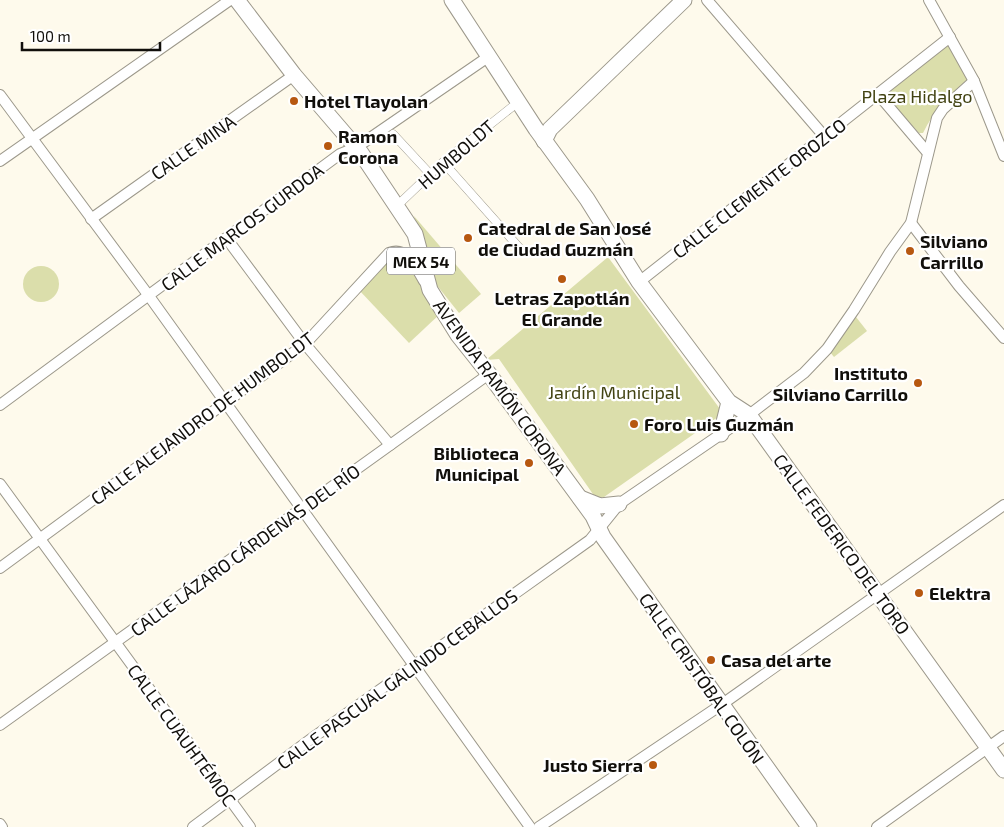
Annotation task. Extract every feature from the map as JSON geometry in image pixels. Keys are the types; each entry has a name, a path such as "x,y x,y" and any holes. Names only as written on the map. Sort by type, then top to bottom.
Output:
{"main road":[{"name":"AVENIDA RAMÓN CORONA","path":"238,0 294,75 357,148 414,234 430,290 458,335 594,516 598,528"},
{"name":"CALLE FEDERICO DEL TORO","path":"452,0 540,135 587,199 639,282 729,402 749,415 1004,770"},
{"path":"540,135 670,0"},
{"path":"540,135 550,128 684,0"},
{"path":"721,434 729,402"},
{"path":"580,498 600,506 619,504"},
{"name":"CALLE CRISTÓBAL COLÓN","path":"598,528 721,705 809,827"}],"street":[{"path":"0,161 230,0"},
{"path":"707,0 824,136"},
{"path":"929,0 974,81 1004,156"},
{"name":"CALLE CLEMENTE OROZCO","path":"639,282 950,37"},
{"name":"CALLE MARCOS GURDOA","path":"0,405 340,154 357,148 488,57"},
{"name":"CALLE MINA","path":"92,219 294,75"},
{"path":"974,81 943,109 937,118 911,223 959,286 1004,338"},
{"path":"878,94 928,153"},
{"path":"0,96 149,296 530,827"},
{"name":"HUMBOLDT","path":"402,202 444,162 512,107"},
{"path":"393,134 431,175"},
{"path":"444,162 524,253"},
{"name":"CALLE PASCUAL GALINDO CEBALLOS","path":"193,827 311,739 590,540 619,504 749,415 804,373 827,349 911,223"},
{"path":"227,239 305,344 390,445"},
{"name":"CALLE ALEJANDRO DE HUMBOLDT","path":"0,568 305,344 387,256 393,252 401,252 408,257 430,290"},
{"name":"CALLE LÁZARO CÁRDENAS DEL RÍO","path":"0,725 489,374"},
{"name":"CALLE CUAUHTÉMOC","path":"0,484 114,643 250,827"},
{"path":"539,827 721,705 1004,505"},
{"path":"877,827 1004,736"}],"green space":[{"name":"Plaza Hidalgo","path":"949,42 969,78 943,103 923,133 919,133 883,94"},
{"path":"414,216 481,294 459,313 435,283"},
{"path":"398,255 406,260 441,313 409,343 359,290 391,257"},
{"name":"Jardín Municipal","path":"608,257 720,409 718,417 604,497 595,497 499,359 486,360"},
{"path":"41,266 48,267 54,271 58,277 58,291 54,297 48,301 41,302 34,301 28,297 24,291 23,284 24,277 28,271 34,267"},
{"path":"856,317 867,331 834,357 830,352"}],"place":[{"name":"Hotel Tlayolan","path":"294,101"},
{"name":"Ramon Corona","path":"328,146"},
{"name":"Catedral de San José de Ciudad Guzmán","path":"468,238"},
{"name":"Silviano Carrillo","path":"910,251"},
{"name":"Letras Zapotlán El Grande","path":"562,279"},
{"name":"Instituto Silviano Carrillo","path":"918,383"},
{"name":"Foro Luis Guzmán","path":"634,424"},
{"name":"Biblioteca Municipal","path":"529,463"},
{"name":"Elektra","path":"919,593"},
{"name":"Casa del arte","path":"711,660"},
{"name":"Justo Sierra","path":"653,765"}]}
